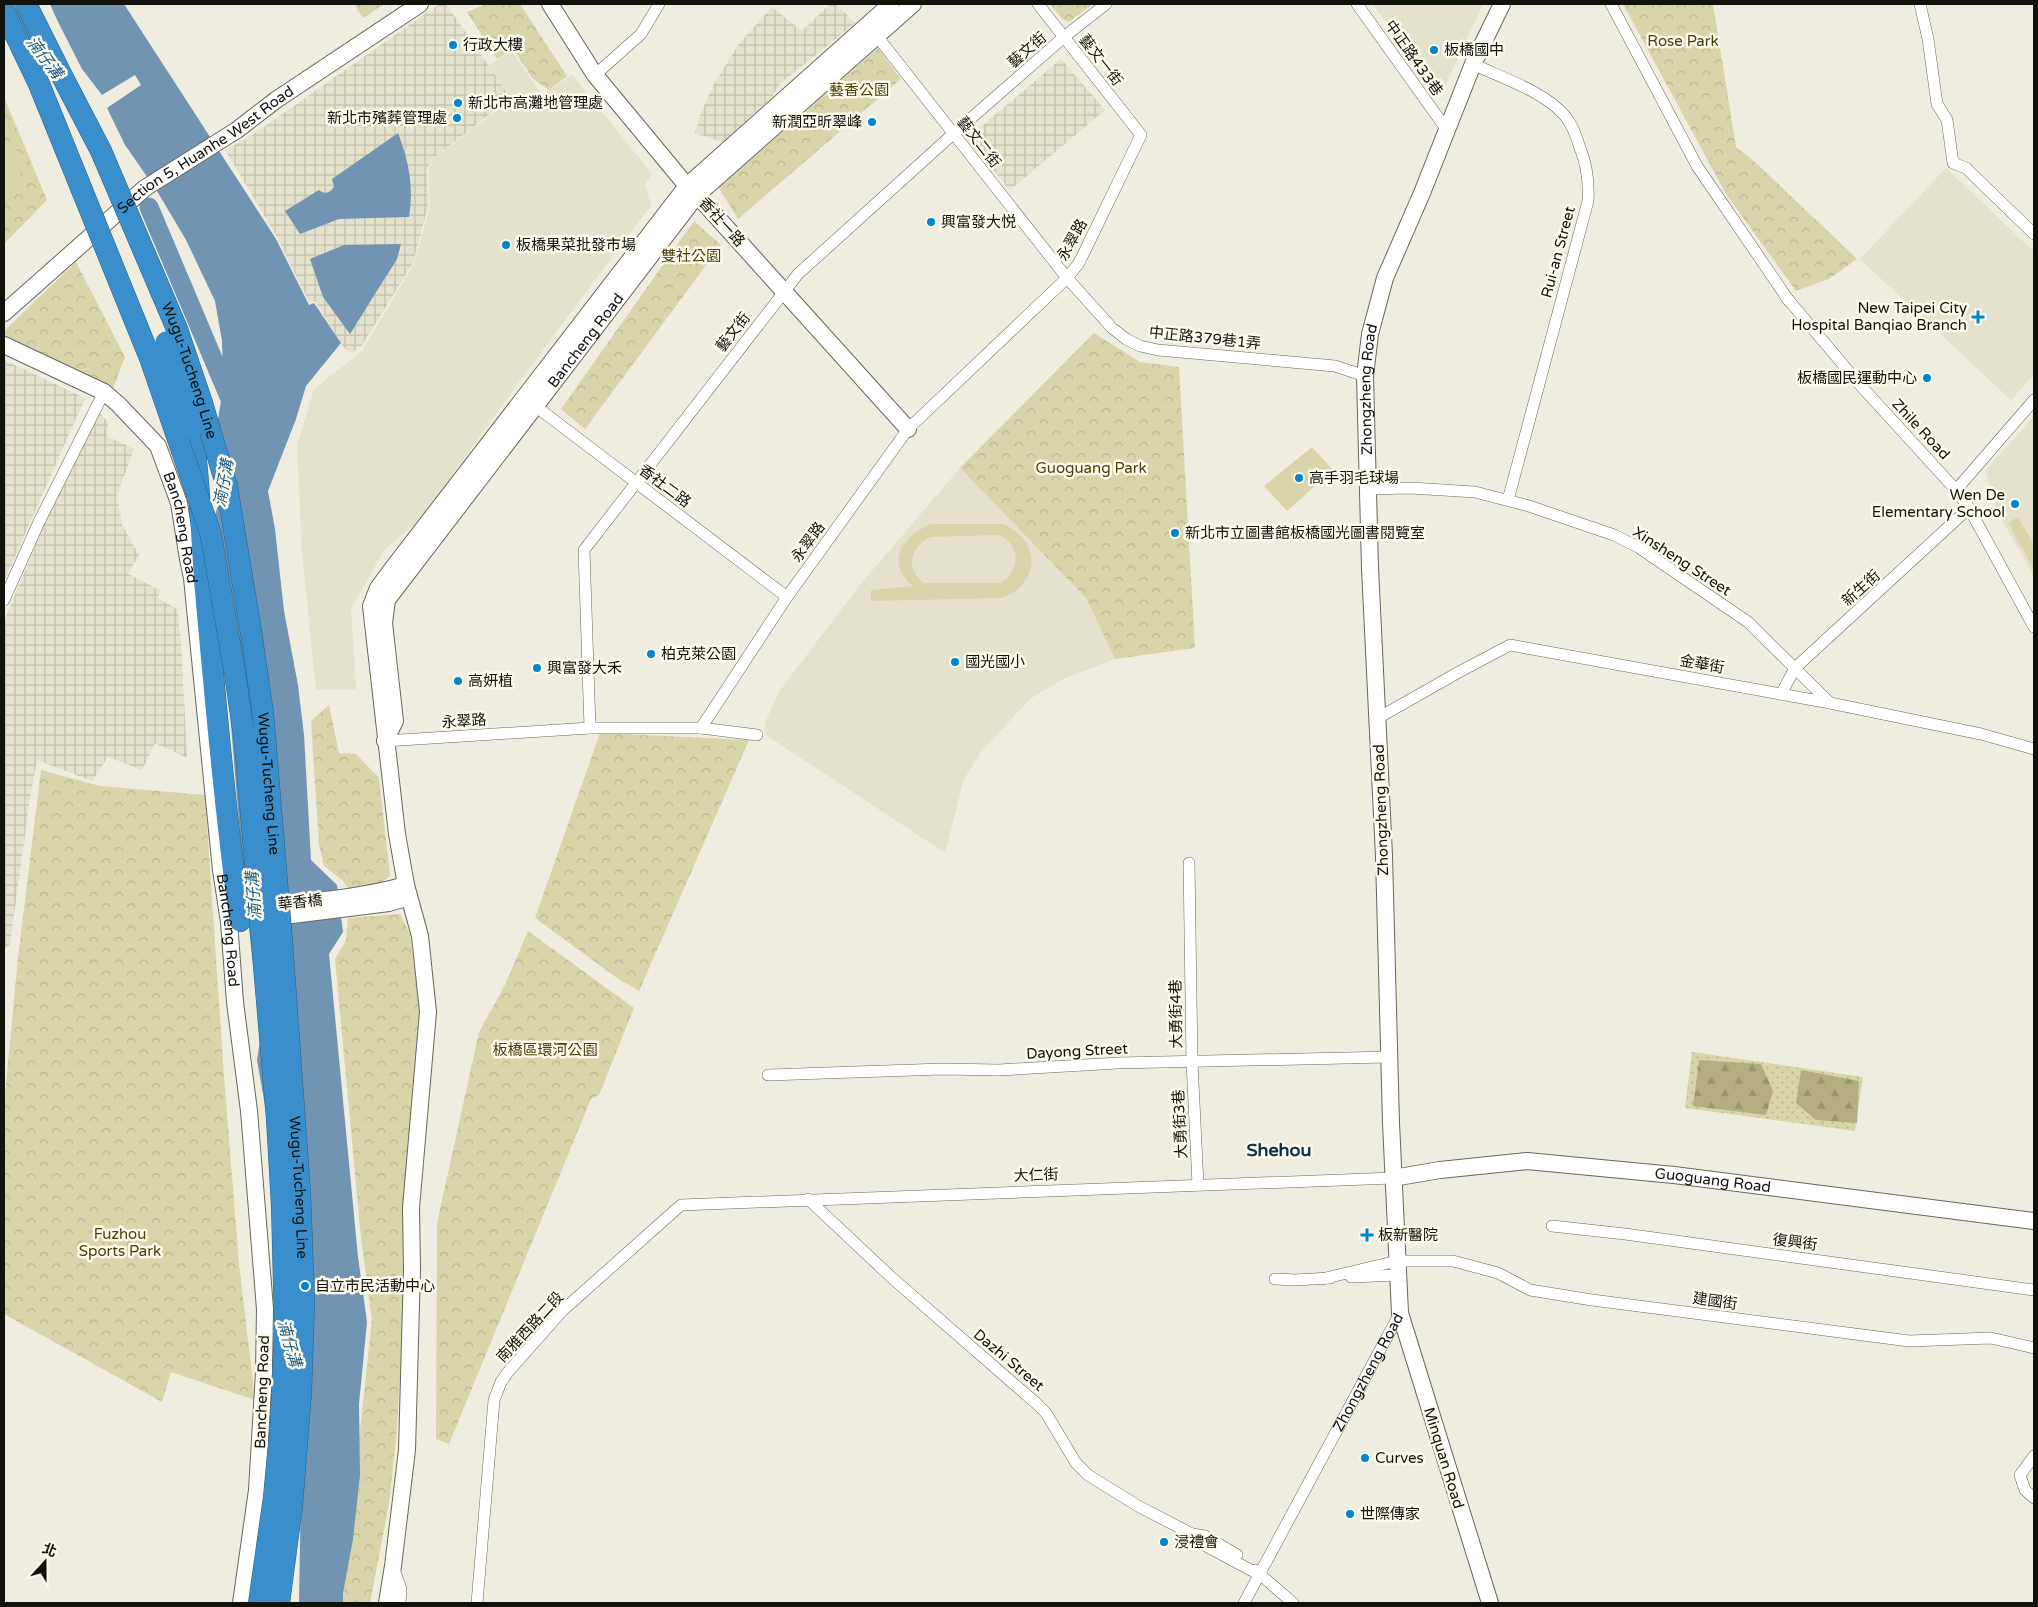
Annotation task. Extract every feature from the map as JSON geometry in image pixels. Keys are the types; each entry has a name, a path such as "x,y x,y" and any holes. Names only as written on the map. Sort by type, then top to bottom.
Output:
{"highway":[{"name":"Wugu-Tucheng Line","path":"26,4 101,151 130,216 177,329 201,400 226,487 262,704 294,1099 304,1302 301,1391 292,1505 279,1603"},
{"name":"Wugu-Tucheng Line","path":"4,11 39,84 150,358 211,534 236,674 245,742 278,1128 285,1325 281,1422 269,1547 259,1603"},
{"path":"62,76 168,344 198,468 200,529 236,915"},
{"path":"39,84 89,179 186,424 192,578"}],"street":[{"name":"Section 5, Huanhe West Road","path":"4,313 145,188 223,138 309,77 420,4"},
{"name":"香社一路","path":"550,4 595,75 692,190 908,429"},
{"path":"595,75 641,34 659,4"},
{"name":"Bancheng Road","path":"872,30 891,4"},
{"name":"Bancheng Road","path":"387,1603 407,1450 412,1269 411,1208 428,1012 420,936 407,891 397,834 371,606 378,588 392,569 530,402 692,190 872,30 913,4"},
{"name":"藝文一街","path":"1038,4 1141,135"},
{"name":"藝文街","path":"590,728 584,550 798,274 953,134 1064,37 1106,4"},
{"name":"中正路433巷","path":"1356,4 1447,130"},
{"name":"Zhongzheng Road","path":"1244,1603 1400,1313 1393,1178 1384,856 1370,568 1365,376 1370,334 1385,278 1473,64 1502,4"},
{"name":"Zhile Road","path":"1611,4 1697,166 1787,299 1861,386 1956,490 1969,508 2034,627"},
{"path":"1920,4 1928,39 1937,104 1946,120 1953,163 1966,168 2034,234"},
{"name":"藝文二街","path":"872,30 1067,278"},
{"name":"Rui-an Street","path":"1473,64 1538,95 1554,106 1566,118 1584,157 1589,186 1588,201 1508,500"},
{"name":"永翠路","path":"385,741 590,728 701,728 787,597 908,429 1067,278 1079,263 1141,135"},
{"name":"中正路379巷1弄","path":"1067,278 1112,328 1126,339 1140,346 1158,350 1335,366 1365,376"},
{"name":"Bancheng Road","path":"4,345 104,392 158,446 179,503 192,578 236,915 235,1002 250,1130 265,1309 264,1372 257,1490 241,1603"},
{"path":"4,600 39,522 104,392"},
{"path":"1956,490 2034,400"},
{"name":"香社二路","path":"530,402 787,597"},
{"name":"Xinsheng Street","path":"1369,489 1411,488 1475,492 1529,506 1614,535 1638,547 1748,622 1830,703"},
{"name":"新生街","path":"1781,694 1795,668 1969,508"},
{"name":"金華街","path":"1378,718 1510,645 1830,703 1980,734 2034,749"},
{"path":"701,728 757,735"},
{"name":"大勇街4巷","path":"1189,863 1192,1062"},
{"name":"華香橋","path":"236,915 344,903 386,891 407,891"},
{"name":"Dayong Street","path":"768,1074 943,1069 1026,1069 1118,1063 1389,1057"},
{"name":"大勇街3巷","path":"1192,1062 1198,1185"},
{"name":"Guoguang Road","path":"1393,1178 1440,1170 1527,1161 1674,1175 2034,1221"},
{"name":"大仁街","path":"681,1205 1393,1178"},
{"name":"Dazhi Street","path":"808,1199 977,1354 1037,1404 1046,1413 1076,1462 1088,1476 1138,1506 1192,1534 1204,1545 1260,1575 1293,1603"},
{"name":"南雅西路二段","path":"477,1603 494,1400 501,1382 562,1311 681,1205"},
{"name":"復興街","path":"1552,1226 1625,1234 2034,1290"},
{"name":"建國街","path":"1275,1278 1295,1280 1322,1279 1453,1261 1498,1273 1530,1290 1608,1302 1909,1341 1991,1338 2034,1348"},
{"name":"Minquan Road","path":"1400,1313 1490,1603"},
{"path":"2034,1456 2020,1475 2026,1490 2034,1498"},
{"path":"393,1566 401,1589 400,1603"}],"shaded area":[{"path":"439,4 446,4 511,98 432,159 427,169 428,206 413,263 361,347 351,353 344,348 315,301 309,302 277,237 225,150 251,136"},
{"path":"830,4 836,4 855,23 780,84 772,97 723,142 695,133 701,113 714,84 738,45 772,7 802,31"},
{"name":"板橋國中","path":"1373,4 1483,4 1440,97"},
{"name":"板橋果菜批發市場","path":"512,51 542,95 572,75 652,174 645,185 651,205 514,389 419,521 385,549 351,608 356,689 316,690 302,551 297,445 314,389 362,351 414,264 430,207 429,169 433,159 512,99 489,65"},
{"path":"1061,59 1105,110 1010,190 967,139"},
{"name":"New Taipei City Hospital Banqiao Branch","path":"1946,168 2034,252 2034,374 2011,400 1860,259"},
{"path":"4,360 85,398 4,582"},
{"path":"98,411 108,422 107,436 134,449 117,495 122,525 139,555 128,574 160,590 158,598 177,609 181,642 187,758 155,743 142,770 108,757 92,781 37,760 10,944 4,950 4,621 47,518"},
{"name":"Wen De Elementary School","path":"2034,416 2034,577 1999,514 1985,471"},
{"name":"國光國小","path":"960,468 1086,598 1115,659 1063,679 1030,699 981,752 964,779 945,853 766,735 765,723 778,693 859,586"}],"green space":[{"path":"354,4 385,4 363,18"},
{"path":"486,4 520,4 567,76 549,90 533,79 513,49 497,59 467,12"},
{"path":"1050,4 1093,4 1069,22 1062,19"},
{"name":"Rose Park","path":"1623,4 1713,4 1736,147 1754,161 1857,259 1829,279 1796,291 1726,194"},
{"name":"藝香公園","path":"878,48 901,79 738,219 718,187"},
{"path":"4,97 47,200 4,244"},
{"path":"4,140 17,151 21,166 17,180 4,191"},
{"name":"雙社公園","path":"694,221 721,245 585,429 561,409"},
{"path":"76,262 125,357 113,388 4,337 4,331"},
{"name":"Guoguang Park","path":"1094,333 1140,362 1179,367 1195,648 1115,659 1086,598 960,468"},
{"name":"高手羽毛球場","path":"1312,447 1333,470 1287,511 1264,486"},
{"path":"2018,517 2034,545 2034,570 2008,523"},
{"path":"931,524 1003,524 1015,531 1030,551 1031,562 1029,572 1024,582 1015,591 1002,598 871,601 871,590 913,586 900,569 900,553 903,545 923,528","holes":["999,535 1012,545 1016,558 1012,571 1002,583 924,583 918,577 912,565 912,558 919,546 931,537"]},
{"path":"329,705 339,753 356,754 379,778 390,876 375,887 348,888 342,880 324,866 319,844 311,721"},
{"path":"600,733 749,740 639,991 617,978 535,918"},
{"name":"Fuzhou Sports Park","path":"41,770 100,786 205,795 239,1263 255,1400 171,1372 162,1402 4,1314 4,1105 18,957"},
{"path":"400,914 410,934 420,1011 405,1217 401,1365 396,1439 389,1504 370,1603 337,1603 352,1504 372,1320 361,1238 335,959 346,940 348,918"},
{"name":"板橋區環河公園","path":"528,931 634,1008 599,1095 591,1099 449,1444 436,1439 437,1223 479,1032 505,985"},
{"path":"1692,1052 1863,1077 1855,1131 1685,1108"},
{"path":"1699,1060 1761,1064 1773,1091 1766,1115 1693,1106"},
{"path":"1801,1070 1859,1081 1857,1123 1816,1120 1796,1103"}],"water":[{"path":"4,4 124,4 276,239 309,305 314,303 341,343 306,386 296,419 268,491 275,529 284,611 298,685 304,735 311,860 337,885 343,932 329,954 358,1257 367,1322 359,1404 360,1475 343,1603 299,1603 301,1486 274,1157 257,1060 261,1035 244,884 214,518 230,470 217,425 223,390 222,341 215,301 186,240 157,191 125,145 107,108 141,85 135,75 102,95 82,69 55,16"},
{"path":"398,133 405,154 411,185 409,217 339,219 300,234 285,211 319,190 325,193 329,192 334,186 332,179"},
{"path":"401,244 397,259 350,334 323,297 310,259 344,245"}],"pier":[{"path":"4,4 50,4 77,66 54,19 4,47"}],"waterway":[{"name":"湳仔溝","path":"11,12 47,60"},
{"name":"湳仔溝","path":"149,207 233,406"}],"place":[{"name":"行政大樓","path":"453,45"},
{"name":"板橋國中","path":"1434,50"},
{"name":"新北市高灘地管理處","path":"458,103"},
{"name":"新北市殯葬管理處","path":"457,118"},
{"name":"新潤亞昕翠峰","path":"872,122"},
{"name":"興富發大悦","path":"931,222"},
{"name":"板橋果菜批發市場","path":"506,245"},
{"name":"New Taipei City Hospital Banqiao Branch","path":"1978,317"},
{"name":"板橋國民運動中心","path":"1927,378"},
{"name":"高手羽毛球場","path":"1299,478"},
{"name":"Wen De Elementary School","path":"2015,504"},
{"name":"新北市立圖書館板橋國光圖書閱覽室","path":"1175,533"},
{"name":"柏克萊公園","path":"651,654"},
{"name":"國光國小","path":"955,662"},
{"name":"興富發大禾","path":"537,668"},
{"name":"高妍植","path":"458,681"},
{"name":"板新醫院","path":"1367,1235"},
{"name":"自立市民活動中心","path":"305,1286"},
{"name":"Curves","path":"1365,1458"},
{"name":"世際傳家","path":"1350,1514"},
{"name":"浸禮會","path":"1164,1542"}],"district":[{"name":"Shehou","path":"1279,1150"}]}
